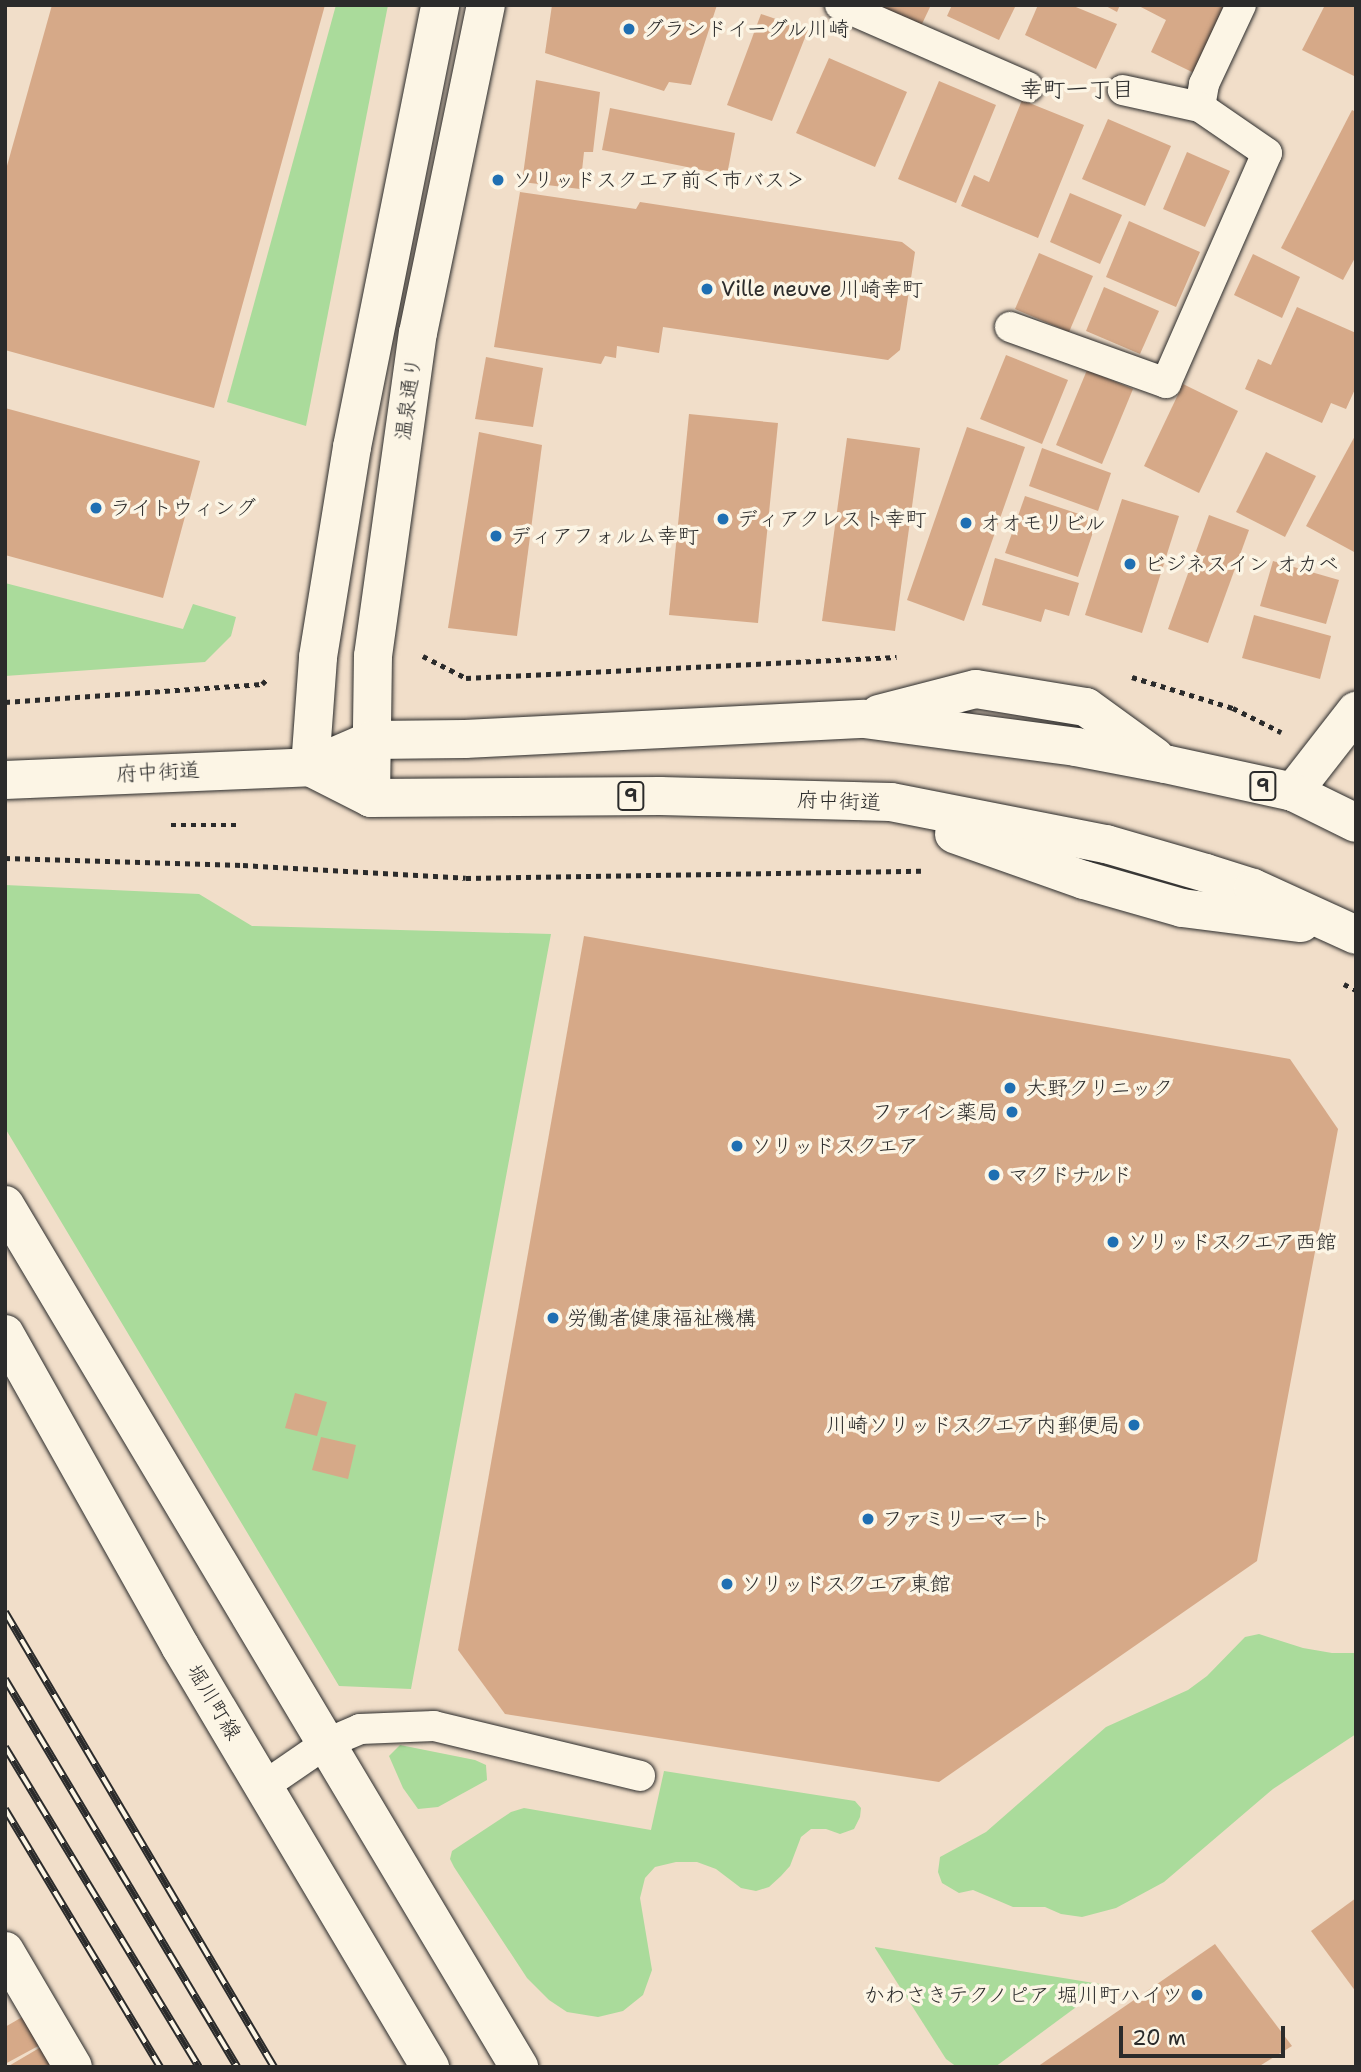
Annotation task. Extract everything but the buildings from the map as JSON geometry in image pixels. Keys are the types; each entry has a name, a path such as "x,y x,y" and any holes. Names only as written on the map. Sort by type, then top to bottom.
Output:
{"street":[{"name":"温泉通り","path":"310,767 318,657 352,447 440,5"},
{"name":"温泉通り","path":"371,798 373,656 418,333 486,5"},
{"name":"府中街道","path":"5,780 310,767 372,740 465,739 864,719 975,689 1086,707 1165,764 1293,792"},
{"path":"1293,792 1356,711"},
{"name":"府中街道","path":"310,767 371,798 660,796 891,802 941,830 1084,880 1182,908 1348,932"},
{"name":"9","path":"1293,792 1356,824"},
{"path":"5,1205 519,2067"},
{"name":"堀川町線","path":"5,1334 173,1634 430,2067"},
{"path":"5,1951 73,2067"}],"lane":[{"path":"840,5 1028,87"},
{"path":"1200,107 1204,84 1241,5"},
{"path":"1010,327 1166,383 1267,152 1200,107 1123,90"},
{"path":"264,1786 325,1744 360,1729 433,1726 640,1776"}],"path":[{"path":"5,702 230,686"},
{"path":"5,858 243,866 466,878 932,871"},
{"path":"1339,982 1356,990"}],"green space":[{"path":"336,5 388,5 306,426 227,402"},
{"path":"5,583 183,629 193,604 236,617 231,636 205,662 5,676"},
{"path":"5,885 199,894 252,926 551,934 411,1689 339,1686 5,1128"},
{"path":"1259,1634 1303,1648 1332,1653 1356,1653 1356,1734 1273,1789 1164,1882 1116,1908 1082,1917 1061,1914 1045,1907 1013,1907 973,1890 959,1893 942,1883 938,1872 940,1857 986,1832 1106,1727 1188,1690 1207,1676 1245,1637"},
{"path":"400,1745 475,1760 486,1765 487,1780 438,1807 418,1809 403,1788 389,1756"},
{"path":"664,1771 855,1801 861,1808 860,1817 854,1829 840,1834 826,1829 811,1829 801,1837 790,1866 769,1887 756,1891 741,1888 716,1869 697,1862 676,1862 655,1867 645,1878 640,1898 652,1970 643,1995 623,2011 598,2017 567,2012 549,2000 527,1978 454,1867 450,1859 452,1851 511,1812 524,1808 651,1830"},
{"path":"875,1948 1106,1985 995,2067 957,2067 946,2059"}],"railway":[{"path":"5,1612 274,2067"},
{"path":"5,1679 237,2067"},
{"path":"5,1747 199,2067"},
{"path":"5,1809 160,2067"}],"place":[{"name":"グランドイーグル川崎","path":"629,29"},
{"name":"ソリッドスクエア前＜市バス＞","path":"498,180"},
{"name":"Ville neuve 川崎幸町","path":"707,289"},
{"name":"ライトウィング","path":"96,508"},
{"name":"ディアクレスト幸町","path":"723,519"},
{"name":"オオモリビル","path":"966,523"},
{"name":"ディアフォルム幸町","path":"496,536"},
{"name":"ビジネスイン オカベ","path":"1130,564"},
{"name":"大野クリニック","path":"1010,1088"},
{"name":"ファイン薬局","path":"1012,1112"},
{"name":"ソリッドスクエア","path":"737,1146"},
{"name":"マクドナルド","path":"994,1175"},
{"name":"ソリッドスクエア西館","path":"1113,1242"},
{"name":"労働者健康福祉機構","path":"553,1318"},
{"name":"川崎ソリッドスクエア内郵便局","path":"1134,1425"},
{"name":"ファミリーマート","path":"868,1519"},
{"name":"ソリッドスクエア東館","path":"727,1584"},
{"name":"かわさきテクノピア 堀川町ハイツ","path":"1197,1995"}],"district":[{"name":"幸町一丁目","path":"1077,89"}]}
